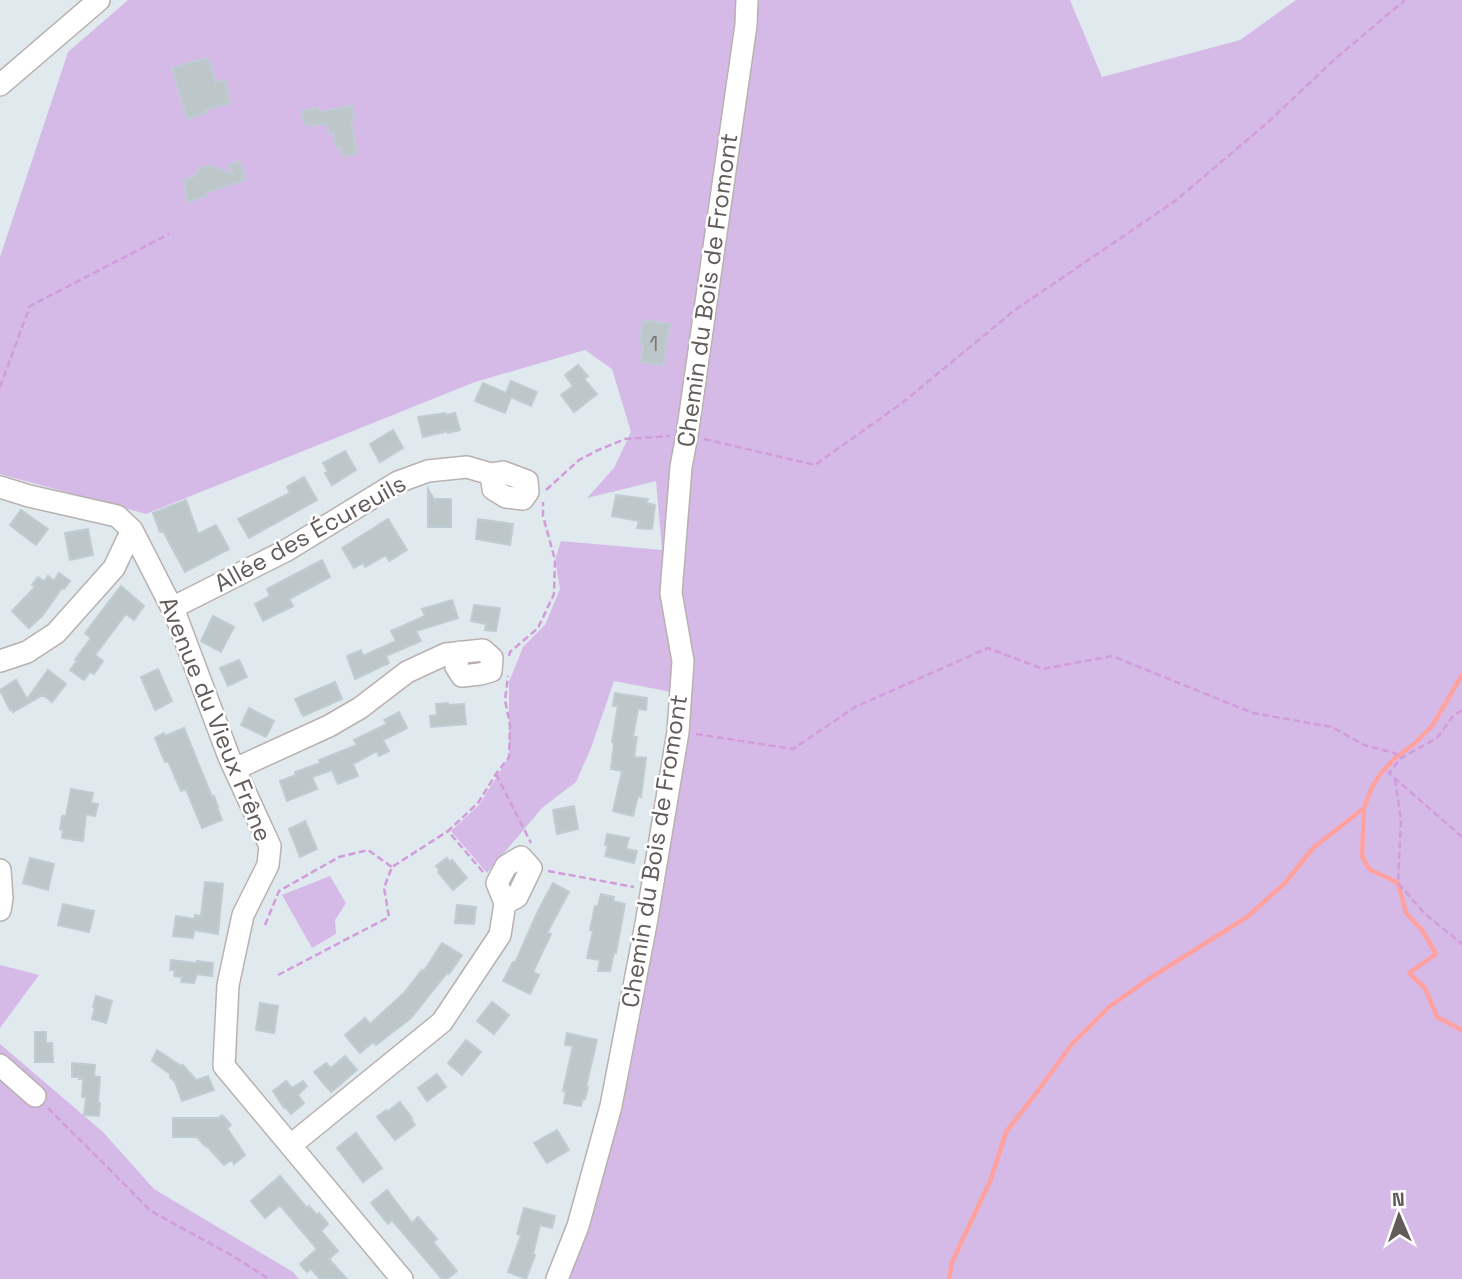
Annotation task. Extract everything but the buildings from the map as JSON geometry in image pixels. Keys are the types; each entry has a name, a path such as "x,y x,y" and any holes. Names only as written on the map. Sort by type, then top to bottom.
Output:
{"street":[{"path":"0,85 99,0"},
{"name":"Chemin du Bois de Fromont","path":"557,1279 578,1226 611,1106 652,890 678,732 682,661 671,593 681,467 746,25 747,0"},
{"name":"Allée des Écureuils","path":"172,608 286,550 397,482 428,471 467,467 491,474"},
{"path":"0,486 29,496 117,516 132,530 114,568 56,633 27,652 0,661"},
{"name":"Avenue du Vieux Frêne","path":"132,530 172,608 235,769 270,846 268,865 243,915 228,985 224,1066 402,1279"},
{"path":"235,769 329,726 360,708 407,672 446,654 460,653"},
{"path":"290,1145 442,1022 500,935 505,903 497,883 506,866 521,857 528,865 517,897 505,903"},
{"path":"0,870 0,911"},
{"path":"0,1065 35,1096"}],"path":[{"path":"509,664 510,652 538,628 554,594 555,560 543,516 542,493 579,460 625,439 687,435 814,465 902,403 1015,310 1175,201 1405,0"},
{"path":"0,387 30,306 169,234"},
{"path":"678,732 793,749 855,707 988,648 1043,668 1112,656 1253,713 1332,727 1364,745 1394,753 1401,758"},
{"path":"278,975 389,917 384,888 392,867 449,831 478,803 509,757 510,725 505,700 508,676"},
{"path":"1462,710 1453,716 1437,738 1401,758 1389,773 1462,837"},
{"path":"496,774 532,846 528,865 652,890"},
{"path":"1395,779 1401,819 1398,883 1425,914 1462,944"},
{"path":"449,831 484,874 497,883"},
{"path":"265,925 279,891 339,857 368,850 392,867"},
{"path":"35,1096 151,1211 269,1279"}],"shaded area":[{"path":"128,0 1070,0 1102,77 1240,40 1296,0 1462,0 1462,1279 565,1279 593,1207 682,694 614,681 576,782 542,808 487,873 451,831 479,805 509,757 509,682 523,647 545,625 560,589 555,560 561,541 662,550 656,481 587,498 614,468 631,432 612,369 585,350 475,382 146,514 0,474 0,257 68,52"},
{"path":"330,876 346,903 335,920 336,934 312,948 282,895"},
{"path":"0,965 39,975 0,1028"},
{"path":"0,1044 103,1132 154,1189 293,1272 299,1279 0,1279"}],"waterway":[{"path":"949,1279 952,1262 991,1179 1006,1132 1072,1044 1109,1007 1247,917 1285,883 1313,848 1364,808 1381,773 1432,726 1462,675"},
{"path":"1364,809 1362,856 1369,869 1398,883 1406,913 1422,930 1436,954 1409,973 1425,988 1437,1017 1462,1030"}]}
